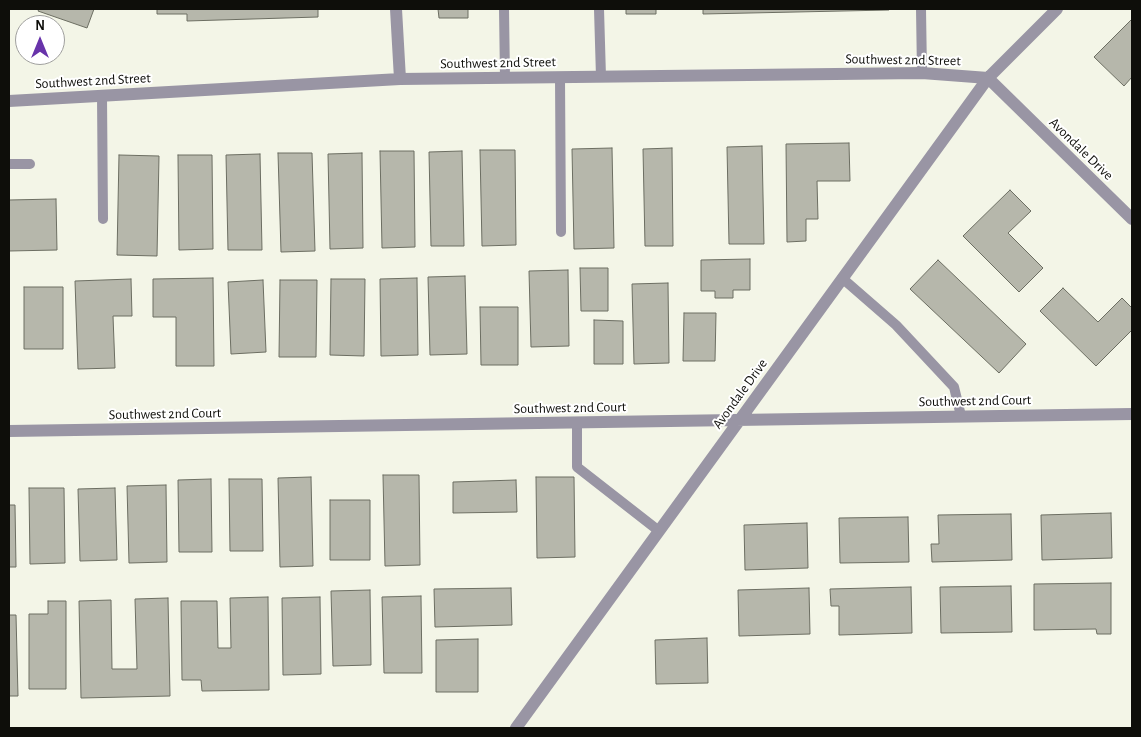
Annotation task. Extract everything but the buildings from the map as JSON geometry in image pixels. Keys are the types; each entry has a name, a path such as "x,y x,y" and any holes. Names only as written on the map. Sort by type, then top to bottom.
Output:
{"street":[{"path":"396,9 400,80"},
{"name":"Avondale Drive","path":"516,728 988,78 1056,9"},
{"name":"Southwest 2nd Street","path":"9,101 400,80 922,73 988,78"},
{"name":"Avondale Drive","path":"988,78 1132,219"},
{"name":"Southwest 2nd Court","path":"9,431 1132,414"}],"lane":[{"path":"504,9 504,78"},
{"path":"599,9 601,77"},
{"path":"921,9 922,73"},
{"path":"560,78 560,232"},
{"path":"102,96 103,220"},
{"path":"9,164 30,164"},
{"path":"842,278 896,325 954,387 961,416"},
{"path":"577,423 577,467 659,531"}]}
